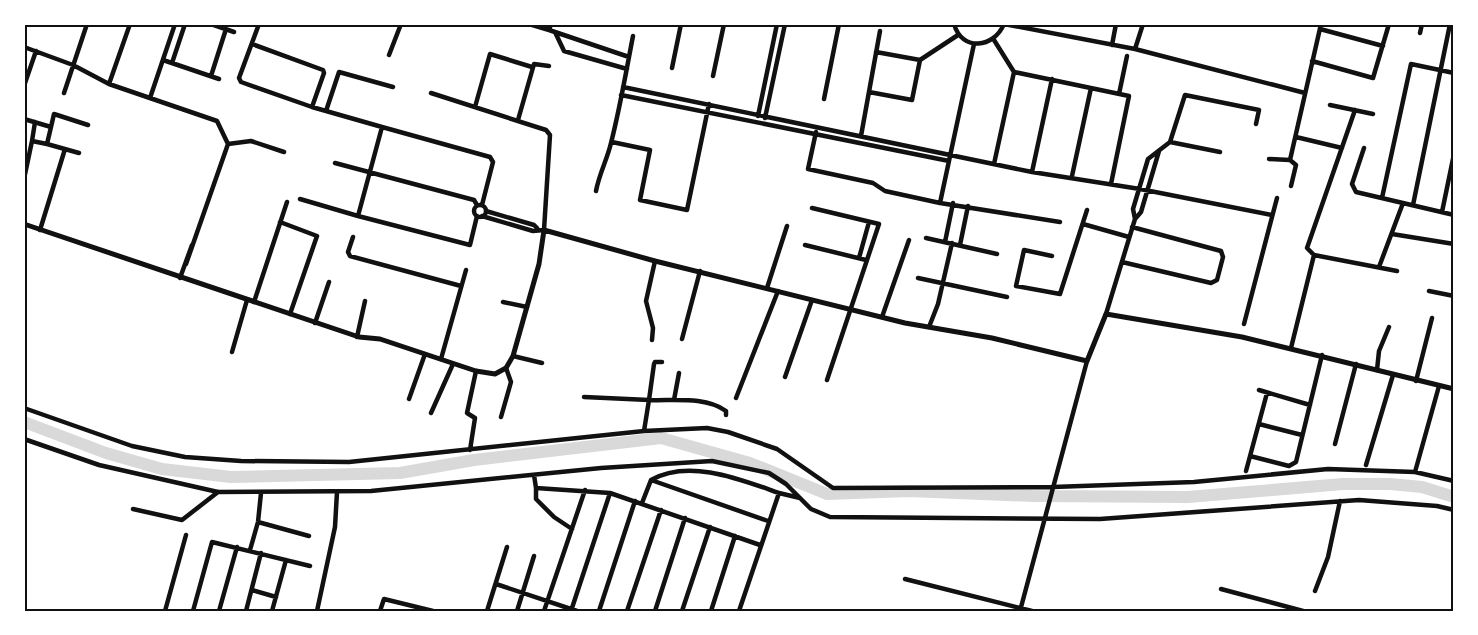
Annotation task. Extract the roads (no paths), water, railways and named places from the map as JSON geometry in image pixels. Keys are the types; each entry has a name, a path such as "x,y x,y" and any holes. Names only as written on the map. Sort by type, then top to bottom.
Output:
{"street":[{"path":"109,84 130,24"},
{"path":"150,98 175,24"},
{"path":"172,63 185,24"},
{"path":"211,24 234,32"},
{"path":"259,24 239,78 240,82 312,107 490,157 494,162 479,205 474,210 480,216 533,231 540,229"},
{"path":"389,56 400,24"},
{"path":"529,24 629,57"},
{"path":"549,30 551,24"},
{"path":"672,68 681,24"},
{"path":"713,76 724,24"},
{"path":"757,122 777,24"},
{"path":"765,123 785,24"},
{"path":"824,99 839,24"},
{"path":"954,24 958,35 974,44 984,44 994,39 1004,24 1135,49 1305,93"},
{"path":"1112,45 1116,24"},
{"path":"1135,49 1143,24"},
{"path":"1312,61 1373,78 1389,24"},
{"path":"1420,33 1422,24"},
{"path":"1413,206 1450,24"},
{"path":"64,93 85,25"},
{"path":"1290,160 1320,26 1383,46"},
{"path":"211,76 226,29"},
{"path":"861,136 880,31"},
{"path":"555,33 564,51 627,69"},
{"path":"876,52 920,60 958,35"},
{"path":"597,191 600,173 605,166 612,142 633,36"},
{"path":"994,39 1014,72 994,164"},
{"path":"252,44 323,70 324,73 312,107"},
{"path":"940,202 974,44"},
{"path":"24,47 73,65 109,84 217,121 228,144 180,278"},
{"path":"24,86 36,51"},
{"path":"475,107 490,54 532,67"},
{"path":"1119,94 1127,56"},
{"path":"163,60 219,79"},
{"path":"869,92 912,100 920,60"},
{"path":"518,120 532,67 536,63 549,66"},
{"path":"1382,198 1411,64 1454,73"},
{"path":"326,111 339,72 393,87"},
{"path":"1014,72 1129,96 1111,183"},
{"path":"1032,172 1052,80"},
{"path":"623,87 817,126 950,158"},
{"path":"1072,176 1090,88"},
{"path":"24,224 41,227 180,278 357,337 380,339 476,371 495,374 506,369 513,356 543,247 540,229 550,135 546,130 518,120 431,93"},
{"path":"621,95 950,158 994,164 1068,179 1072,176 1272,215"},
{"path":"1135,219 1133,209 1148,159 1170,142 1185,95 1258,110 1256,124"},
{"path":"612,142 650,150 640,200 687,210 709,104"},
{"path":"1330,105 1373,114"},
{"path":"1355,110 1308,240 1308,252 1397,271"},
{"path":"47,144 54,114 87,125"},
{"path":"24,119 51,127"},
{"path":"24,179 35,122"},
{"path":"817,126 808,169 873,183 885,191 1060,222"},
{"path":"358,216 382,128"},
{"path":"1296,137 1342,148"},
{"path":"32,141 79,153"},
{"path":"228,144 251,141 284,152"},
{"path":"1170,142 1220,152"},
{"path":"1364,148 1352,189 1356,192 1454,215"},
{"path":"41,227 65,149"},
{"path":"1020,610 1088,361 1106,314 1132,227 1141,212 1159,151"},
{"path":"1442,212 1454,154"},
{"path":"1269,159 1290,160 1296,165 1291,186"},
{"path":"335,163 474,200 486,211 534,225 540,229 655,261 882,317 1088,361"},
{"path":"1244,324 1277,198"},
{"path":"300,199 470,245 480,216 486,211"},
{"path":"232,352 287,202"},
{"path":"945,242 953,203"},
{"path":"1379,267 1403,203"},
{"path":"960,244 968,206"},
{"path":"812,208 879,224"},
{"path":"1052,256 1024,250 1016,286 1060,294 1087,210"},
{"path":"827,380 881,216"},
{"path":"280,222 317,236 290,314"},
{"path":"859,258 869,222"},
{"path":"1083,224 1129,237"},
{"path":"767,288 787,226"},
{"path":"1122,262 1211,283 1216,280 1222,257 1221,251 1132,227"},
{"path":"1392,234 1454,244"},
{"path":"353,237 348,252 350,256 461,286"},
{"path":"926,238 997,254"},
{"path":"882,317 909,240"},
{"path":"929,327 952,243"},
{"path":"805,245 866,260"},
{"path":"1291,348 1314,255"},
{"path":"652,340 653,328 646,301 655,261"},
{"path":"441,359 466,270"},
{"path":"682,339 700,271"},
{"path":"918,278 1007,297"},
{"path":"315,323 329,282"},
{"path":"736,398 778,291"},
{"path":"1429,291 1454,296"},
{"path":"785,377 812,300"},
{"path":"357,337 365,301"},
{"path":"503,302 527,307"},
{"path":"1106,314 1291,348 1454,389"},
{"path":"1416,381 1432,318"},
{"path":"1377,370 1379,351 1389,327"},
{"path":"409,399 425,354"},
{"path":"1250,456 1292,465 1297,458 1322,355"},
{"path":"513,356 542,363"},
{"path":"644,431 654,364 662,362"},
{"path":"431,413 453,364"},
{"path":"1335,444 1356,364"},
{"path":"501,417 511,382 506,369"},
{"path":"470,450 476,418 467,413 476,371"},
{"path":"674,400 678,373"},
{"path":"1366,465 1393,375"},
{"path":"1415,472 1439,386"},
{"path":"1258,390 1310,405"},
{"path":"1246,471 1267,393"},
{"path":"584,397 705,402 720,407 726,415"},
{"path":"24,408 132,446 185,457 241,461 349,462 644,431 707,428 728,432 777,449 833,488 1053,489 1194,482 1329,469 1415,472 1454,481"},
{"path":"1259,424 1302,435"},
{"path":"24,439 99,465 218,492 338,492 712,461 769,474 816,512 830,517 1100,519 1340,501 1437,506 1454,510"},
{"path":"651,480 673,473 713,474 740,479 800,498"},
{"path":"534,475 536,499 554,517 572,529"},
{"path":"642,503 651,480"},
{"path":"651,480 768,521"},
{"path":"536,488 610,493 760,545"},
{"path":"544,611 585,490"},
{"path":"134,509 182,520 218,492"},
{"path":"317,611 337,521 338,492"},
{"path":"250,550 258,522 261,493"},
{"path":"496,584 573,610 610,493"},
{"path":"739,611 779,493"},
{"path":"599,611 635,501"},
{"path":"1315,591 1328,557 1340,501"},
{"path":"627,611 661,510"},
{"path":"655,611 685,518"},
{"path":"258,522 309,536"},
{"path":"682,611 710,527"},
{"path":"165,611 186,535"},
{"path":"711,611 735,536"},
{"path":"193,611 212,542 310,566"},
{"path":"487,611 507,547"},
{"path":"219,611 237,548"},
{"path":"246,611 261,553"},
{"path":"516,611 534,556"},
{"path":"272,611 286,560"},
{"path":"905,579 1020,610 1032,611"},
{"path":"1221,589 1303,611"},
{"path":"252,590 276,597"},
{"path":"380,611 384,599 407,608 433,611"}],"waterway":[{"path":"24,422 106,453 162,469 231,477 400,473 474,460 661,438 750,463 827,494 909,491 1033,496 1188,497 1343,484 1390,484 1422,487 1454,497"}]}
